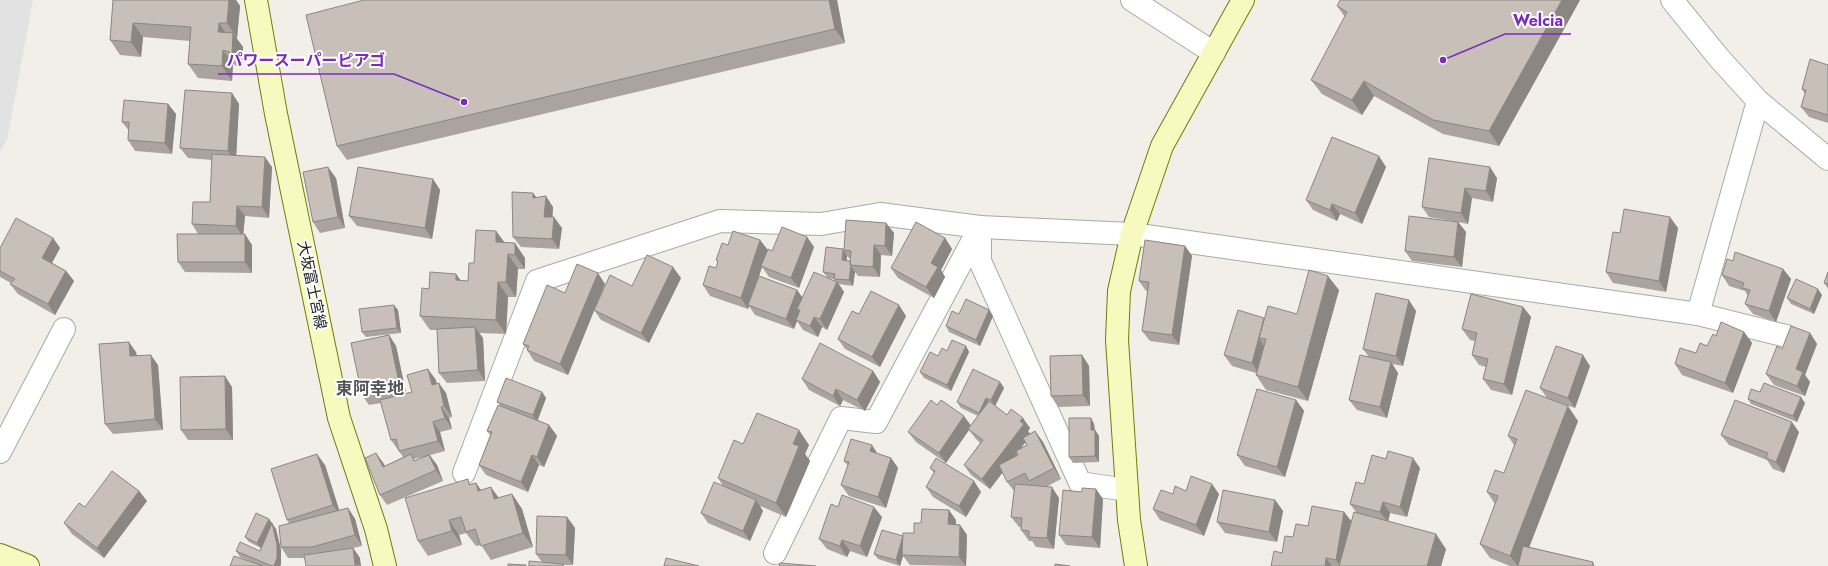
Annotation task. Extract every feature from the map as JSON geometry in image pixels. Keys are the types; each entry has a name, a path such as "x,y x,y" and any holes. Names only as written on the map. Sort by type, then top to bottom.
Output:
{"street":[{"name":"大坂富士宮線","path":"256,0 276,114 339,418 376,529 385,566"},
{"path":"1132,0 1214,54"},
{"path":"1136,566 1129,520 1117,340 1119,291 1132,234 1162,146 1243,0"},
{"path":"1672,0 1719,58 1758,101 1828,159"},
{"path":"1698,314 1758,101"},
{"path":"464,473 537,281 720,221 821,224 880,214 980,227 1132,234 1698,314 1786,336"},
{"path":"980,227 980,261 1080,483 1127,490"},
{"path":"775,552 841,418 876,422 980,227"},
{"path":"0,452 64,329"},
{"path":"0,555 28,566"}],"shaded area":[{"path":"0,0 33,0 7,140 0,152"}],"building":[{"path":"113,0 229,0 227,23 219,23 218,32 233,33 232,53 223,50 222,66 188,64 191,27 133,23 131,42 110,40"},
{"path":"364,0 829,0 835,29 337,146 306,15"},
{"path":"1340,0 1562,0 1489,131 1433,120 1364,81 1352,100 1311,80 1347,12 1337,6"},
{"path":"1810,59 1828,65 1828,115 1801,107 1806,90 1802,89"},
{"path":"185,90 232,93 228,151 180,148"},
{"path":"124,100 168,104 165,143 128,140 129,122 122,122"},
{"path":"1332,137 1379,156 1355,213 1332,204 1330,210 1306,200"},
{"path":"212,154 265,157 262,207 237,206 236,226 192,224 193,202 210,202"},
{"path":"1429,158 1490,167 1486,191 1465,188 1461,213 1422,207"},
{"path":"328,167 338,217 313,222 303,172"},
{"path":"358,167 433,179 425,228 349,216"},
{"path":"512,192 533,193 533,198 546,196 544,217 554,217 552,239 513,237"},
{"path":"1624,209 1670,217 1659,281 1606,272 1613,232 1620,233"},
{"path":"1409,216 1458,222 1454,257 1405,251"},
{"path":"16,218 53,238 42,258 66,271 48,304 10,284 15,279 0,271 0,248"},
{"path":"846,220 886,223 885,246 874,245 873,267 850,265 851,251 844,250"},
{"path":"916,222 945,238 931,263 938,267 926,287 891,268"},
{"path":"782,227 807,237 791,278 761,266 768,249 772,251"},
{"path":"476,230 496,231 496,242 515,243 515,255 508,254 506,282 498,282 496,320 420,316 422,288 429,289 430,272 456,274 456,280 468,281 469,263 474,263"},
{"path":"733,231 760,240 741,298 703,285 709,266 716,268 718,261 716,260 722,243 728,245"},
{"path":"177,234 245,234 245,262 178,262"},
{"path":"1145,240 1185,246 1172,335 1142,331 1149,282 1139,281"},
{"path":"826,247 843,249 842,260 850,261 851,265 849,280 834,279 835,274 823,272"},
{"path":"1735,252 1783,269 1769,311 1745,304 1750,290 1742,288 1744,283 1722,275 1727,259 1733,261"},
{"path":"647,255 673,267 641,333 594,310 610,275 632,286"},
{"path":"577,264 598,273 560,364 527,350 529,346 523,344 547,285 565,293"},
{"path":"1309,270 1328,276 1298,387 1256,375 1266,339 1259,338 1268,306 1297,314"},
{"path":"814,272 837,282 820,319 814,317 810,326 796,320 800,310 797,309"},
{"path":"1828,272 1828,284 1824,283"},
{"path":"759,276 797,290 786,319 748,305"},
{"path":"1796,279 1818,289 1810,309 1787,298"},
{"path":"871,291 899,305 872,357 838,339 852,311 859,314"},
{"path":"1376,293 1409,300 1396,356 1363,349"},
{"path":"1471,294 1523,307 1504,384 1483,379 1488,359 1472,355 1477,333 1462,329"},
{"path":"966,299 989,310 976,340 946,326 952,311 959,314"},
{"path":"394,305 397,328 362,332 359,309"},
{"path":"1238,310 1264,318 1252,363 1224,355"},
{"path":"1721,322 1744,332 1725,383 1675,364 1680,348 1696,353 1700,343 1707,346 1713,334 1716,336"},
{"path":"1791,326 1810,333 1796,369 1803,372 1797,386 1766,374 1777,346 1782,349"},
{"path":"475,327 478,370 439,373 437,329"},
{"path":"389,335 400,387 362,395 351,343"},
{"path":"952,340 966,346 947,385 920,372 930,352 938,356 942,348 947,351"},
{"path":"129,342 130,356 151,355 155,419 105,424 99,344"},
{"path":"820,343 873,371 857,400 836,389 833,396 802,379"},
{"path":"1556,346 1583,355 1568,398 1540,388"},
{"path":"1082,355 1083,395 1051,396 1050,356"},
{"path":"1360,355 1391,362 1380,407 1349,400"},
{"path":"428,369 432,385 439,383 444,406 441,407 445,418 433,422 438,441 399,451 396,439 391,440 380,400 412,392 407,375"},
{"path":"973,369 1000,382 991,400 986,398 979,413 957,402"},
{"path":"225,376 226,429 181,430 180,377"},
{"path":"506,378 542,392 533,415 497,402"},
{"path":"1764,383 1801,397 1793,416 1748,399 1751,389 1760,392"},
{"path":"1257,389 1296,400 1277,467 1237,455"},
{"path":"1526,390 1568,406 1510,556 1480,544 1498,496 1487,492 1495,470 1504,473 1517,439 1508,436"},
{"path":"931,400 937,405 941,400 964,416 939,453 908,432"},
{"path":"1735,400 1792,422 1776,462 1766,458 1768,453 1721,435"},
{"path":"989,401 1007,415 1011,409 1023,418 1020,421 1024,424 982,479 964,465 983,440 968,429"},
{"path":"498,405 549,425 537,457 532,455 521,482 479,465 492,432 487,431"},
{"path":"757,413 799,430 793,444 799,446 776,503 718,478 734,440 743,444"},
{"path":"1069,418 1091,418 1091,430 1095,430 1095,456 1069,457"},
{"path":"1035,431 1054,468 1029,481 1025,473 1007,482 999,465 1018,455 1016,451 1027,445 1023,438"},
{"path":"851,439 872,445 870,451 891,458 878,497 841,485 849,462 844,461"},
{"path":"1388,451 1413,458 1400,507 1383,502 1380,512 1350,504 1356,482 1364,484 1372,455 1386,459"},
{"path":"376,453 383,467 411,454 414,461 429,455 436,470 380,495 365,458"},
{"path":"317,454 333,505 287,520 271,469"},
{"path":"936,458 974,481 959,506 926,487 935,471 930,468"},
{"path":"112,471 139,491 97,548 64,523 79,503 85,507"},
{"path":"1191,476 1212,484 1196,525 1153,509 1161,490 1173,494 1175,486 1186,491"},
{"path":"468,479 469,485 476,483 478,491 491,487 494,499 512,494 523,533 481,546 475,529 466,532 461,517 449,520 452,531 418,541 405,498"},
{"path":"714,482 756,500 743,531 701,513"},
{"path":"1015,484 1052,487 1047,538 1029,537 1029,531 1021,530 1022,518 1011,517"},
{"path":"1082,488 1096,489 1092,537 1059,535 1063,490 1082,492"},
{"path":"1223,490 1275,500 1269,532 1217,522"},
{"path":"842,495 874,507 860,546 842,540 840,546 819,539 831,504 838,507"},
{"path":"1312,506 1344,512 1336,560 1326,558 1325,566 1271,566 1274,551 1282,553 1285,536 1293,537 1296,524 1308,526"},
{"path":"348,508 355,535 312,547 281,547 279,526"},
{"path":"922,509 949,510 948,524 960,525 959,557 902,555 903,533 914,533 914,523 921,523"},
{"path":"1354,512 1436,534 1427,566 1339,566"},
{"path":"256,513 269,519 257,543 245,537"},
{"path":"537,516 567,517 566,555 536,554"},
{"path":"272,523 277,545 277,558 274,566 236,551 240,542 260,551"},
{"path":"882,530 903,536 896,560 874,554"},
{"path":"1523,546 1593,562 1592,566 1518,566"},
{"path":"353,548 355,565 360,564 360,566 306,566 304,555"},
{"path":"234,556 263,566 230,566"},
{"path":"666,558 699,566 664,566"},
{"path":"529,561 563,564 563,566 529,566"},
{"path":"780,563 816,566 779,566"},
{"path":"508,564 526,565 526,566 508,566"},
{"path":"1055,564 1070,566 1055,566"}],"place":[{"name":"Welcia","path":"1443,60"},
{"name":"パワースーパーピアゴ","path":"464,102"}],"district":[{"name":"東阿幸地","path":"370,388"}]}
